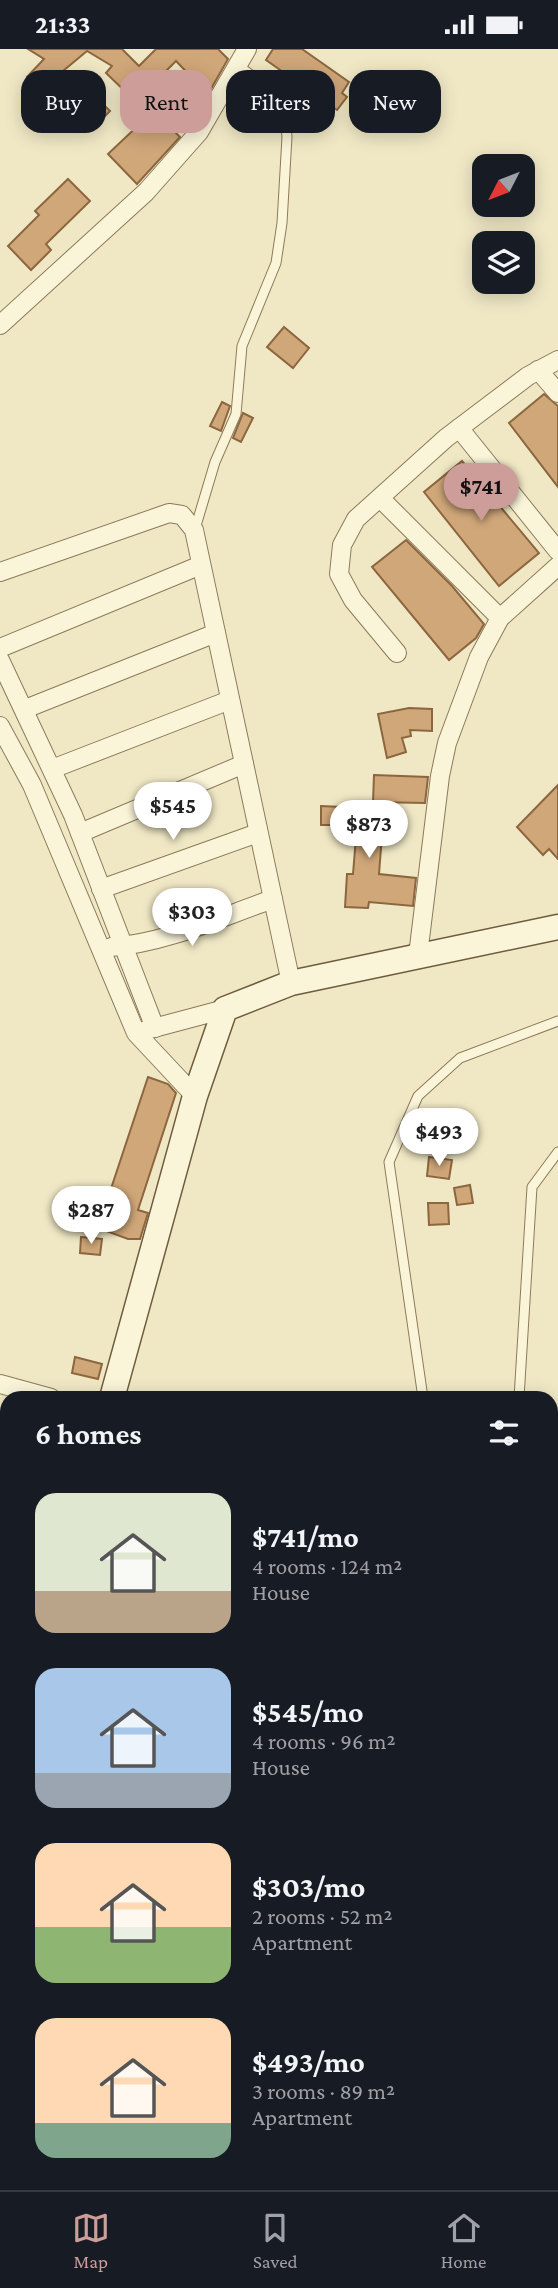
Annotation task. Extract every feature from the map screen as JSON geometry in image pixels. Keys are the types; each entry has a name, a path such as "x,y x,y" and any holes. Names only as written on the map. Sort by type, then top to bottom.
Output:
{"street":[{"path":"0,325 146,192 198,132 247,49"},
{"path":"397,653 353,600 339,574 342,545 356,519 459,428 538,370 558,360"},
{"path":"538,370 558,393"},
{"path":"459,428 558,551"},
{"path":"380,498 500,618"},
{"path":"0,572 169,513 181,515 194,530 291,983"},
{"path":"0,648 201,565"},
{"path":"418,955 447,743 479,657 500,618 558,566"},
{"path":"25,709 216,633"},
{"path":"0,660 25,709 80,833 155,1028"},
{"path":"52,769 230,700"},
{"path":"0,726 32,785 136,1033 195,1096"},
{"path":"80,833 244,764"},
{"path":"101,889 258,833"},
{"path":"101,948 122,946 182,931 273,899"},
{"path":"136,1033 225,1009 291,983 558,927"},
{"path":"114,1391 195,1096 225,1009"},
{"path":"0,1384 26,1391"}],"lane":[{"path":"194,530 215,461 236,414 242,346 276,263 282,223 286,137 284,107 272,90 237,65"},
{"path":"422,1391 389,1162 418,1096 460,1058 558,1021"},
{"path":"519,1391 532,1187 558,1152"}],"building":[{"path":"28,49 122,49 139,66 156,49 218,49 228,59 212,87 212,70 185,70 176,61 167,70 120,70 120,86 106,73 112,66 87,51 64,70 34,70 44,59"},
{"path":"273,49 302,49 332,70 280,70 266,60"},
{"path":"335,72 349,82 342,93 347,97 337,110"},
{"path":"130,133 176,133 180,137 137,184 108,154"},
{"path":"68,179 90,201 46,244 51,250 31,270 8,246 39,215 35,211"},
{"path":"284,327 309,348 293,368 267,347"},
{"path":"544,394 558,406 558,487 509,423"},
{"path":"222,402 230,406 221,431 210,426"},
{"path":"243,413 253,418 241,442 233,438"},
{"path":"462,461 539,553 499,586 424,492"},
{"path":"406,540 452,586 484,624 476,638 449,660 372,567"},
{"path":"409,708 432,709 432,731 410,730 411,736 402,738 406,752 387,758 378,714"},
{"path":"374,775 428,777 425,803 373,802"},
{"path":"558,785 558,859 549,849 543,855 517,827"},
{"path":"321,806 384,809 379,874 416,878 413,906 369,902 368,908 345,907 347,874 353,874 357,825 321,825"},
{"path":"148,1077 168,1084 176,1093 138,1210 148,1213 140,1239 128,1239 98,1228"},
{"path":"429,1157 452,1160 449,1179 427,1176"},
{"path":"470,1185 473,1203 457,1205 454,1188"},
{"path":"428,1203 448,1203 449,1224 429,1225"},
{"path":"81,1237 102,1239 100,1255 80,1253"},
{"path":"75,1357 102,1364 98,1379 72,1373"}]}
